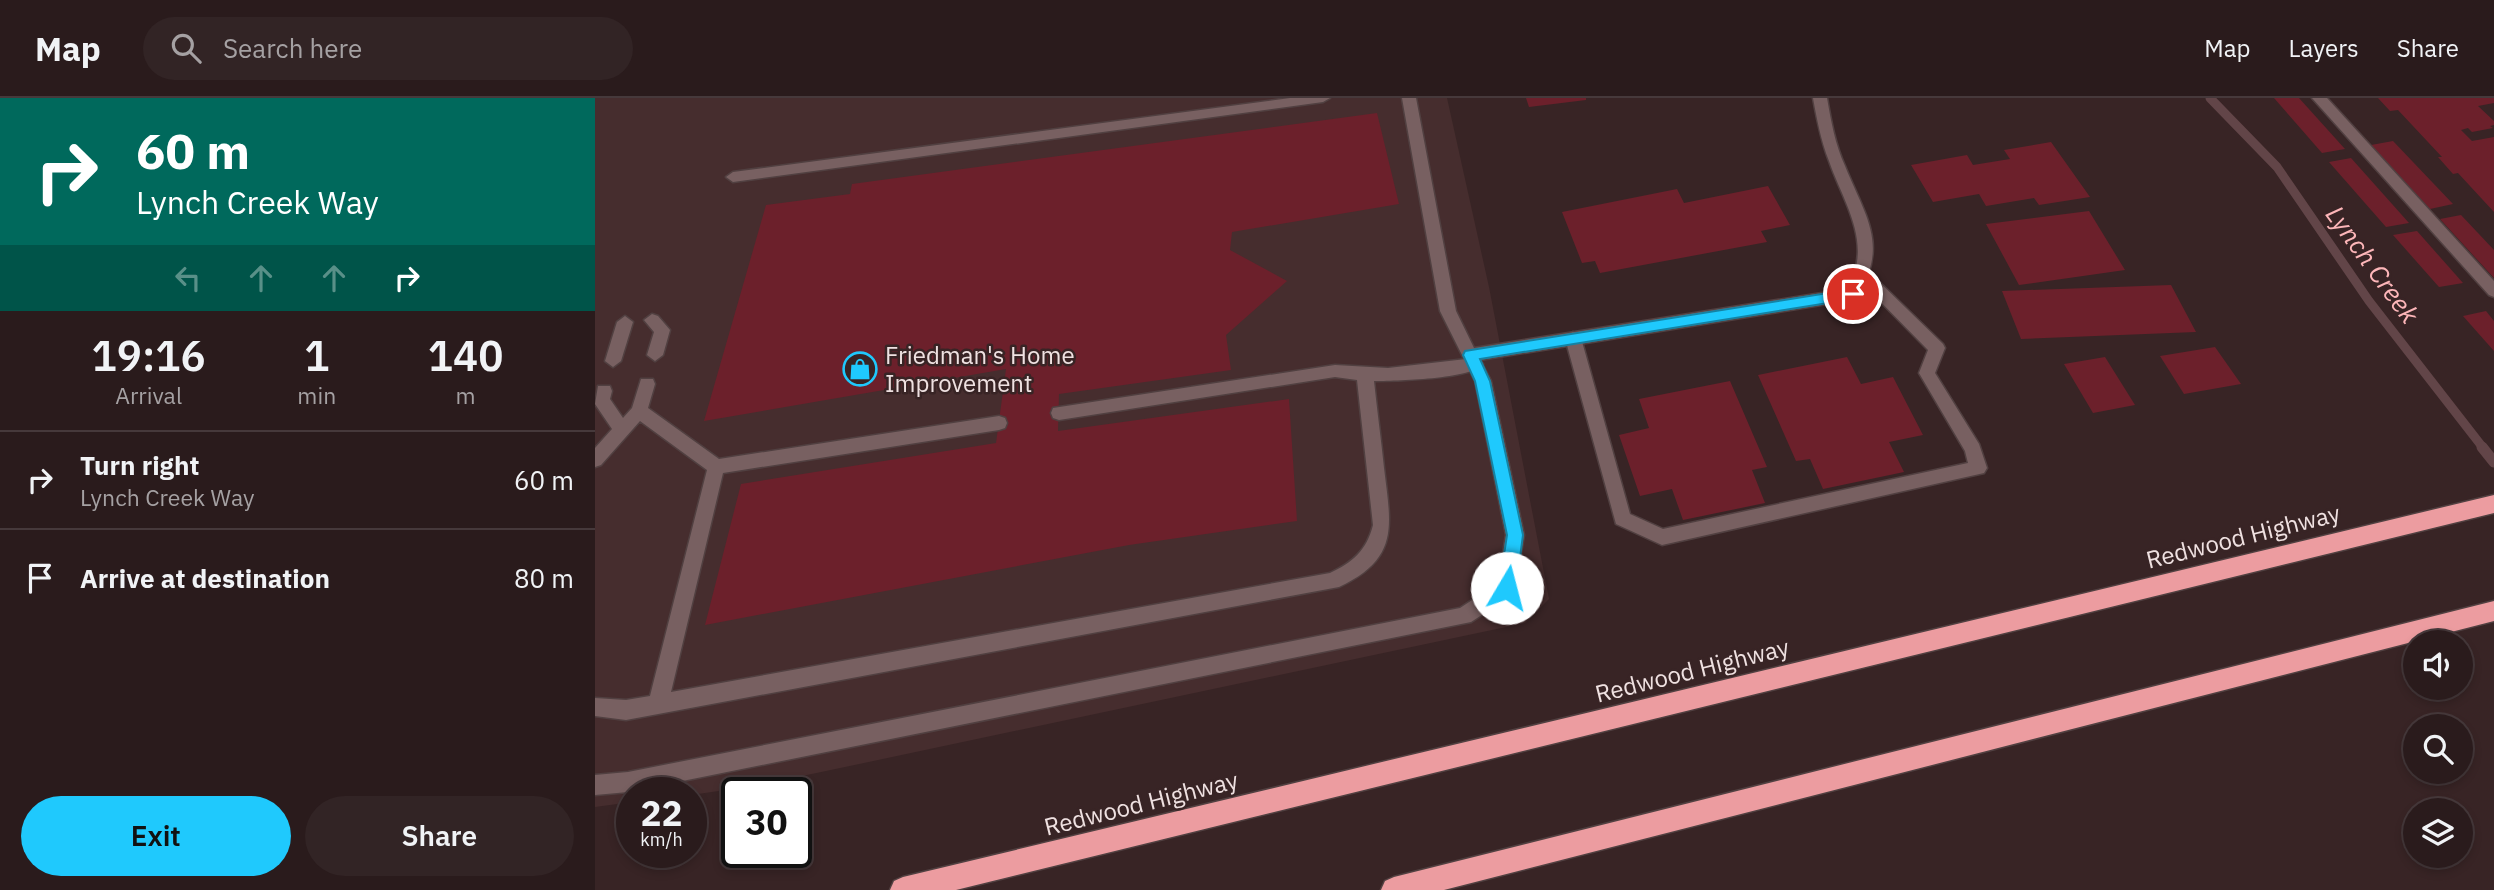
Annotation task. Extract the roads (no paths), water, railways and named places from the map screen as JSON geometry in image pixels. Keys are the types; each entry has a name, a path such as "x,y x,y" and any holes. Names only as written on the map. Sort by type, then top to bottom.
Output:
{"highway":[{"name":"Redwood Highway","path":"903,890 2494,505"},
{"path":"1394,890 2494,611"}],"street":[{"path":"733,177 1323,98"},
{"path":"595,785 642,779 1464,617 1507,588 1515,535 1483,381 1448,311 1409,98"},
{"path":"1059,413 1335,371 1365,376 1426,372 1573,338 1853,294 1865,277 1868,240 1829,146 1820,98"},
{"path":"2319,98 2494,291"},
{"path":"1573,338 1622,519 1662,537 1977,468 1973,449 1927,373 1937,348 1865,277"},
{"path":"652,320 662,330 655,355"},
{"path":"613,361 625,321"},
{"path":"595,707 626,710 1332,580 1354,571 1371,556 1380,540 1382,525 1365,376"},
{"path":"595,460 639,411 647,384"},
{"path":"604,391 601,400 622,430"},
{"path":"639,411 716,467 999,423"},
{"path":"658,704 716,467"}],"waterway":[{"name":"Lynch Creek","path":"2210,98 2277,167 2369,301 2484,449"},
{"name":"Lynch Creek","path":"2482,447 2494,462"}],"place":[{"name":"Friedman's Home Improvement","path":"860,369"}]}
